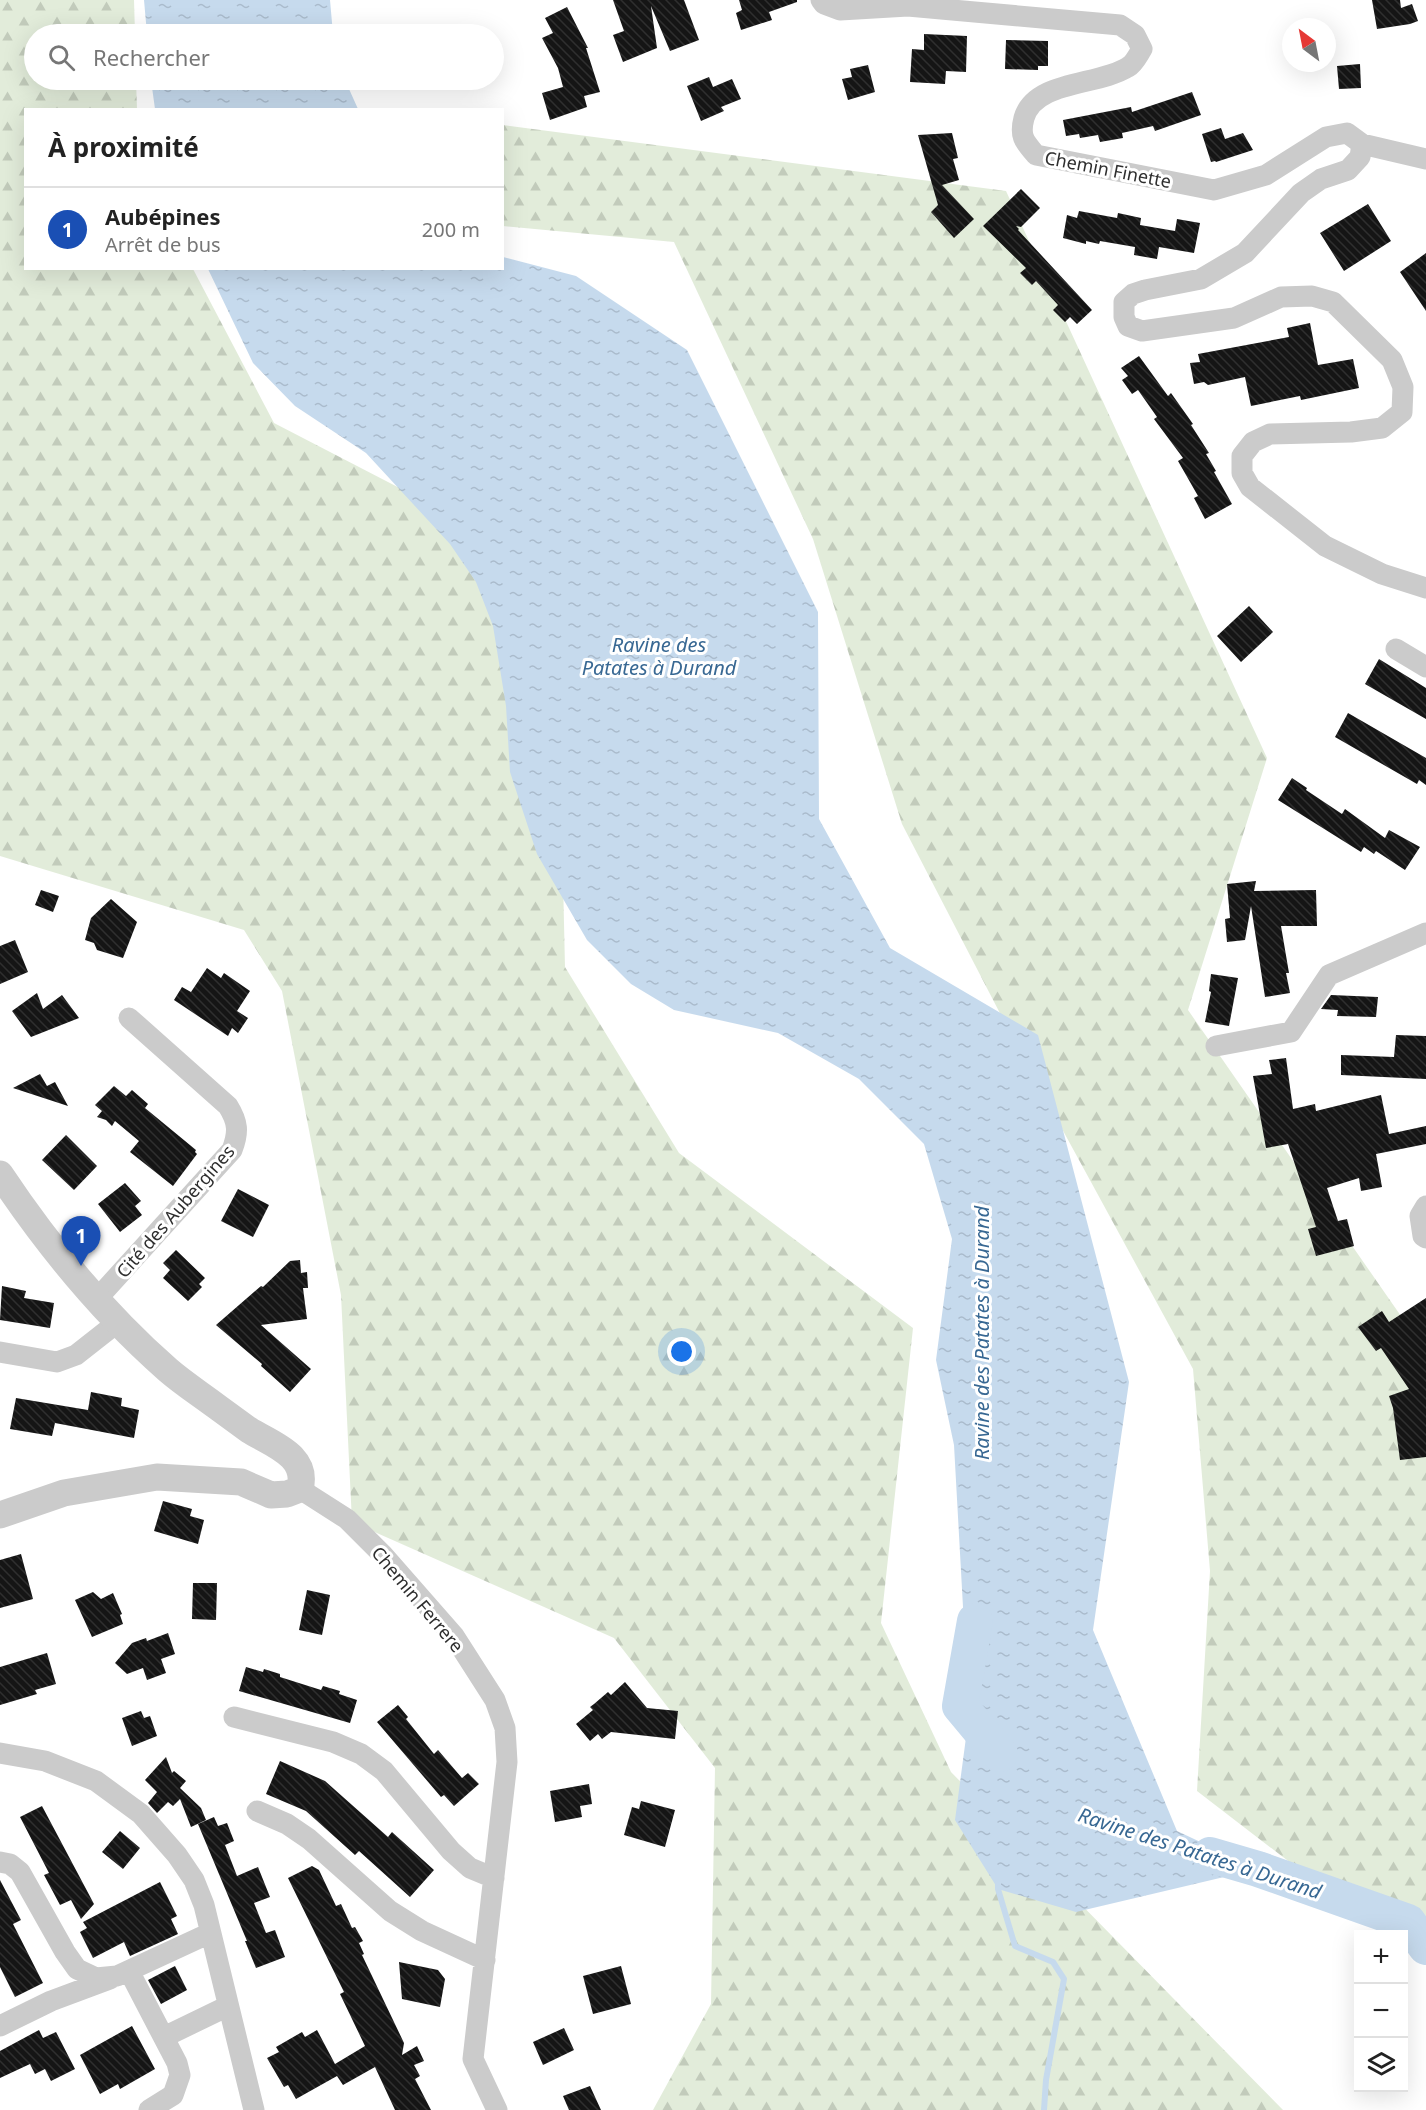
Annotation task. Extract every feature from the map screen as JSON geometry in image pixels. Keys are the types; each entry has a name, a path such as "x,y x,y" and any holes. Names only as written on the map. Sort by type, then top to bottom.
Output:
{"street":[{"name":"Chemin Finette","path":"821,0 824,4 840,10 908,6 1120,25 1135,35 1142,49 1131,66 1114,75 1044,93 1027,108 1021,130 1025,142 1036,155 1214,190 1266,175 1326,137 1347,133 1362,144 1426,159"},
{"path":"1362,144 1360,157 1348,170 1321,179 1301,193 1245,253 1201,279 1133,294 1124,302 1124,317 1128,326 1142,331 1234,318 1281,297 1312,296 1333,302 1392,360 1403,387 1402,412 1382,428 1352,432 1270,434 1253,442 1242,456 1242,473 1250,487 1325,546 1382,574 1426,588"},
{"path":"1396,649 1426,667"},
{"path":"1216,1046 1292,1032 1329,975 1426,933"},
{"name":"Cité des Aubergines","path":"96,1300 232,1150 238,1137 238,1125 228,1106 129,1018"},
{"path":"0,1515 64,1493 157,1477 241,1482 271,1495 287,1494 300,1489 302,1480 300,1470 284,1448 250,1431 169,1371 96,1300 2,1179"},
{"path":"1426,1206 1420,1216 1423,1236 1426,1238"},
{"path":"0,1352 57,1362 75,1355 118,1322"},
{"name":"Chemin Ferrere","path":"300,1489 347,1519 383,1555 454,1636 495,1700 505,1728 507,1762 473,2059 497,2110"},
{"path":"234,1717 333,1742 361,1754 384,1771 451,1851 470,1868 494,1878"},
{"path":"0,1753 45,1761 96,1781 141,1814 177,1855 194,1880 204,1905 254,2110"},
{"path":"257,1811 287,1824 309,1839 390,1911 422,1931 485,1960"},
{"path":"0,1862 10,1864 20,1872 77,1969 96,1978 123,1974"},
{"path":"0,2026 51,2001 123,1974 210,1933"},
{"path":"123,1974 164,2037 180,2074 173,2095 149,2110"},
{"path":"164,2037 228,2007"}],"green space":[{"path":"0,0 134,0 135,24 24,24 24,90 136,90 137,108 24,108 24,270 194,270 274,423 556,569 565,967 679,1153 913,1328 881,1623 951,1772 1283,2110 653,2110 711,2004 715,1768 614,1638 352,1522 341,1295 282,991 244,930 0,856"},
{"path":"504,125 1006,191 1267,758 1188,1010 1426,1352 1426,1961 1408,1951 1408,1930 1378,1930 1197,1791 1210,1571 1193,1369 1019,1050 902,824 813,539 674,242 504,226"}],"water":[{"path":"144,0 330,0 332,24 146,24"},
{"path":"152,90 349,90 358,108 155,108"},
{"name":"Ravine des Patates à Durand","path":"504,257 576,276 687,350 818,612 819,819 890,948 1038,1035 1129,1382 1093,1630 1177,1831 1258,1869 1076,1912 998,1889 955,1820 969,1715 954,1445 936,1360 952,1239 924,1144 859,1079 778,1033 674,1010 631,984 587,940 537,854 510,772 506,706 493,626 476,582 450,544 366,453 295,406 253,363 208,270 504,270"}],"building":[{"path":"613,0 684,0 699,40 670,51 651,6 657,48 623,62 613,35 624,31"},
{"path":"739,0 797,0 797,2 769,12 772,20 741,30 736,13 742,10"},
{"path":"1372,0 1400,0 1401,8 1412,4 1418,21 1377,29"},
{"path":"567,7 588,48 586,48 600,92 584,96 587,107 550,120 542,93 563,87 558,68 542,38 553,33 545,18"},
{"path":"924,34 967,36 966,72 946,71 945,84 910,82 912,49 924,50"},
{"path":"1006,40 1048,41 1048,66 1038,66 1038,70 1005,69"},
{"path":"1360,64 1361,88 1339,89 1337,66"},
{"path":"868,65 875,92 848,100 842,79 852,77 850,69"},
{"path":"709,77 713,87 732,79 741,99 721,107 724,111 701,121 687,86"},
{"path":"1192,92 1201,115 1155,131 1153,126 1122,133 1123,138 1100,142 1098,135 1080,138 1079,134 1066,136 1063,120 1131,107 1132,112"},
{"path":"1221,128 1225,139 1243,133 1253,150 1211,162 1202,134"},
{"path":"952,133 958,158 953,159 959,180 942,185 974,219 954,238 931,212 938,205 918,135"},
{"path":"1021,189 1040,208 1021,227 1016,226 1018,230 1092,310 1077,324 1070,317 1065,322 1053,310 1058,305 1036,281 1032,285 1020,273 1026,268 983,226"},
{"path":"1368,204 1391,241 1344,271 1320,233"},
{"path":"1079,211 1117,218 1118,213 1141,218 1140,225 1175,231 1177,219 1200,223 1194,253 1159,247 1157,259 1134,255 1135,247 1100,241 1099,244 1086,241 1086,244 1063,238 1067,215 1077,218"},
{"path":"1426,253 1426,311 1400,272"},
{"path":"1310,323 1318,365 1353,359 1359,388 1301,400 1300,396 1251,406 1245,377 1208,385 1204,382 1194,384 1190,363 1200,362 1198,354 1289,337 1287,328"},
{"path":"1139,356 1168,396 1171,393 1193,424 1191,425 1209,453 1206,454 1216,471 1214,472 1232,504 1205,519 1194,498 1198,496 1178,461 1183,458 1154,419 1157,417 1138,390 1132,394 1122,380 1128,376 1121,368"},
{"path":"1249,606 1273,632 1241,662 1217,636"},
{"path":"1379,659 1426,688 1426,719 1365,684"},
{"path":"1348,713 1426,758 1426,785 1419,780 1417,784 1335,737"},
{"path":"1292,778 1342,814 1345,809 1385,838 1389,830 1420,847 1405,870 1376,851 1374,854 1364,847 1361,852 1278,800"},
{"path":"1256,881 1254,891 1316,890 1317,926 1281,926 1290,993 1265,997 1251,906 1245,940 1227,942 1225,919 1230,918 1227,884"},
{"path":"41,890 59,896 53,912 35,905"},
{"path":"111,899 137,922 123,958 97,950 94,943 85,940 91,918"},
{"path":"15,940 28,972 0,984 0,946"},
{"path":"207,968 221,978 224,973 250,991 237,1011 248,1018 238,1033 232,1028 228,1036 174,1000 182,987 191,992"},
{"path":"1211,974 1238,978 1229,1026 1205,1022 1211,992 1209,991"},
{"path":"37,993 43,1009 62,995 79,1018 31,1037 12,1011"},
{"path":"1331,995 1378,997 1376,1017 1337,1016 1338,1010 1321,1009"},
{"path":"1396,1035 1426,1036 1426,1079 1341,1075 1341,1055 1394,1057"},
{"path":"1286,1058 1293,1109 1315,1104 1316,1111 1381,1095 1389,1134 1426,1126 1426,1144 1376,1154 1382,1187 1361,1191 1359,1178 1327,1188 1338,1221 1347,1219 1354,1246 1316,1256 1308,1229 1316,1227 1288,1144 1266,1148 1253,1076 1272,1074 1269,1060"},
{"path":"40,1074 47,1086 55,1082 68,1106 13,1088"},
{"path":"114,1086 126,1096 132,1090 148,1104 145,1108 196,1150 197,1154 173,1186 130,1152 139,1141 115,1121 112,1126 106,1120 97,1117 102,1111 95,1105"},
{"path":"66,1135 97,1166 74,1190 42,1160"},
{"path":"125,1183 141,1201 135,1206 142,1215 120,1232 98,1204"},
{"path":"238,1189 269,1205 253,1237 221,1221"},
{"path":"176,1250 205,1278 199,1284 202,1287 188,1301 163,1278 170,1270 163,1263"},
{"path":"300,1260 301,1273 307,1272 308,1288 303,1288 307,1319 261,1325 311,1369 290,1392 261,1366 262,1364 216,1325 261,1286 263,1287 290,1261"},
{"path":"2,1286 26,1291 24,1298 54,1303 50,1328 0,1320"},
{"path":"1426,1298 1426,1457 1400,1460 1393,1408 1389,1396 1409,1389 1381,1348 1376,1351 1358,1327 1382,1311 1389,1322"},
{"path":"91,1392 122,1398 121,1406 139,1410 134,1438 55,1423 52,1436 10,1429 16,1398 88,1410"},
{"path":"163,1501 192,1509 190,1516 204,1520 198,1544 154,1531"},
{"path":"21,1554 33,1599 0,1608 0,1560"},
{"path":"193,1583 217,1583 216,1620 192,1619"},
{"path":"307,1590 330,1595 322,1635 299,1630"},
{"path":"93,1592 101,1599 113,1593 122,1614 120,1615 123,1624 92,1637 75,1600"},
{"path":"168,1633 175,1654 161,1659 166,1673 147,1680 143,1668 127,1674 115,1663 132,1643 146,1638 147,1641"},
{"path":"47,1653 56,1684 35,1690 37,1694 0,1705 0,1667"},
{"path":"246,1667 263,1672 264,1669 280,1674 280,1677 321,1690 323,1686 340,1691 339,1694 357,1700 350,1723 239,1691"},
{"path":"625,1682 647,1708 678,1711 675,1739 611,1732 602,1739 598,1734 590,1741 576,1724 593,1710 590,1707 608,1692 611,1695"},
{"path":"398,1705 408,1717 406,1719 434,1754 438,1750 462,1778 468,1773 479,1784 454,1806 444,1795 441,1797 377,1722"},
{"path":"141,1711 144,1718 150,1716 157,1736 132,1746 122,1718"},
{"path":"166,1757 172,1773 174,1771 186,1781 180,1788 201,1808 206,1820 191,1827 180,1799 173,1806 168,1802 157,1813 148,1803 157,1792 145,1780"},
{"path":"280,1761 325,1781 388,1837 392,1832 434,1870 410,1897 359,1851 355,1855 306,1811 266,1794"},
{"path":"589,1784 592,1804 580,1806 582,1817 555,1822 550,1791"},
{"path":"641,1801 675,1810 665,1847 624,1835 632,1807 639,1809"},
{"path":"42,1806 94,1904 81,1919 71,1900 60,1905 44,1875 49,1873 20,1817"},
{"path":"214,1817 218,1826 227,1823 234,1841 225,1845 237,1876 258,1867 270,1897 254,1903 266,1933 275,1930 285,1957 256,1968 198,1824"},
{"path":"120,1831 140,1848 123,1869 102,1852"},
{"path":"312,1866 319,1870 336,1906 341,1904 352,1928 355,1927 363,1941 359,1943 364,1954 362,1955 404,2043 402,2055 417,2046 424,2061 414,2065 420,2076 415,2079 431,2110 395,2110 375,2067 343,2085 337,2076 296,2099 288,2085 284,2087 267,2058 279,2052 276,2047 302,2032 305,2037 317,2030 335,2064 365,2046 340,1994 344,1992 288,1878"},
{"path":"0,1880 21,1920 13,1924 43,1983 15,1997 0,1967"},
{"path":"160,1882 177,1916 171,1919 178,1934 130,1956 124,1942 93,1958 80,1932 87,1928 83,1922"},
{"path":"399,1962 438,1970 445,1979 440,2007 402,1999"},
{"path":"175,1966 187,1990 161,2004 148,1980"},
{"path":"621,1966 631,2004 593,2014 583,1976"},
{"path":"132,2026 155,2069 120,2089 118,2084 100,2094 80,2055"},
{"path":"564,2028 574,2050 543,2065 533,2042"},
{"path":"39,2030 43,2038 56,2032 75,2069 51,2081 45,2069 35,2074 30,2064 0,2078 0,2051"},
{"path":"590,2086 601,2110 569,2110 563,2096"}],"waterway":[{"name":"Ravine des Patates à Durand","path":"975,1621 960,1706 1000,1754"},
{"name":"Ravine des Patates à Durand","path":"1210,1855 1258,1869 1408,1922 1426,1947"},
{"path":"998,1883 1015,1946 1053,1962 1064,1979 1046,2080 1044,2110"}],"place":[{"name":"Aubépines","path":"81,1266"}]}
